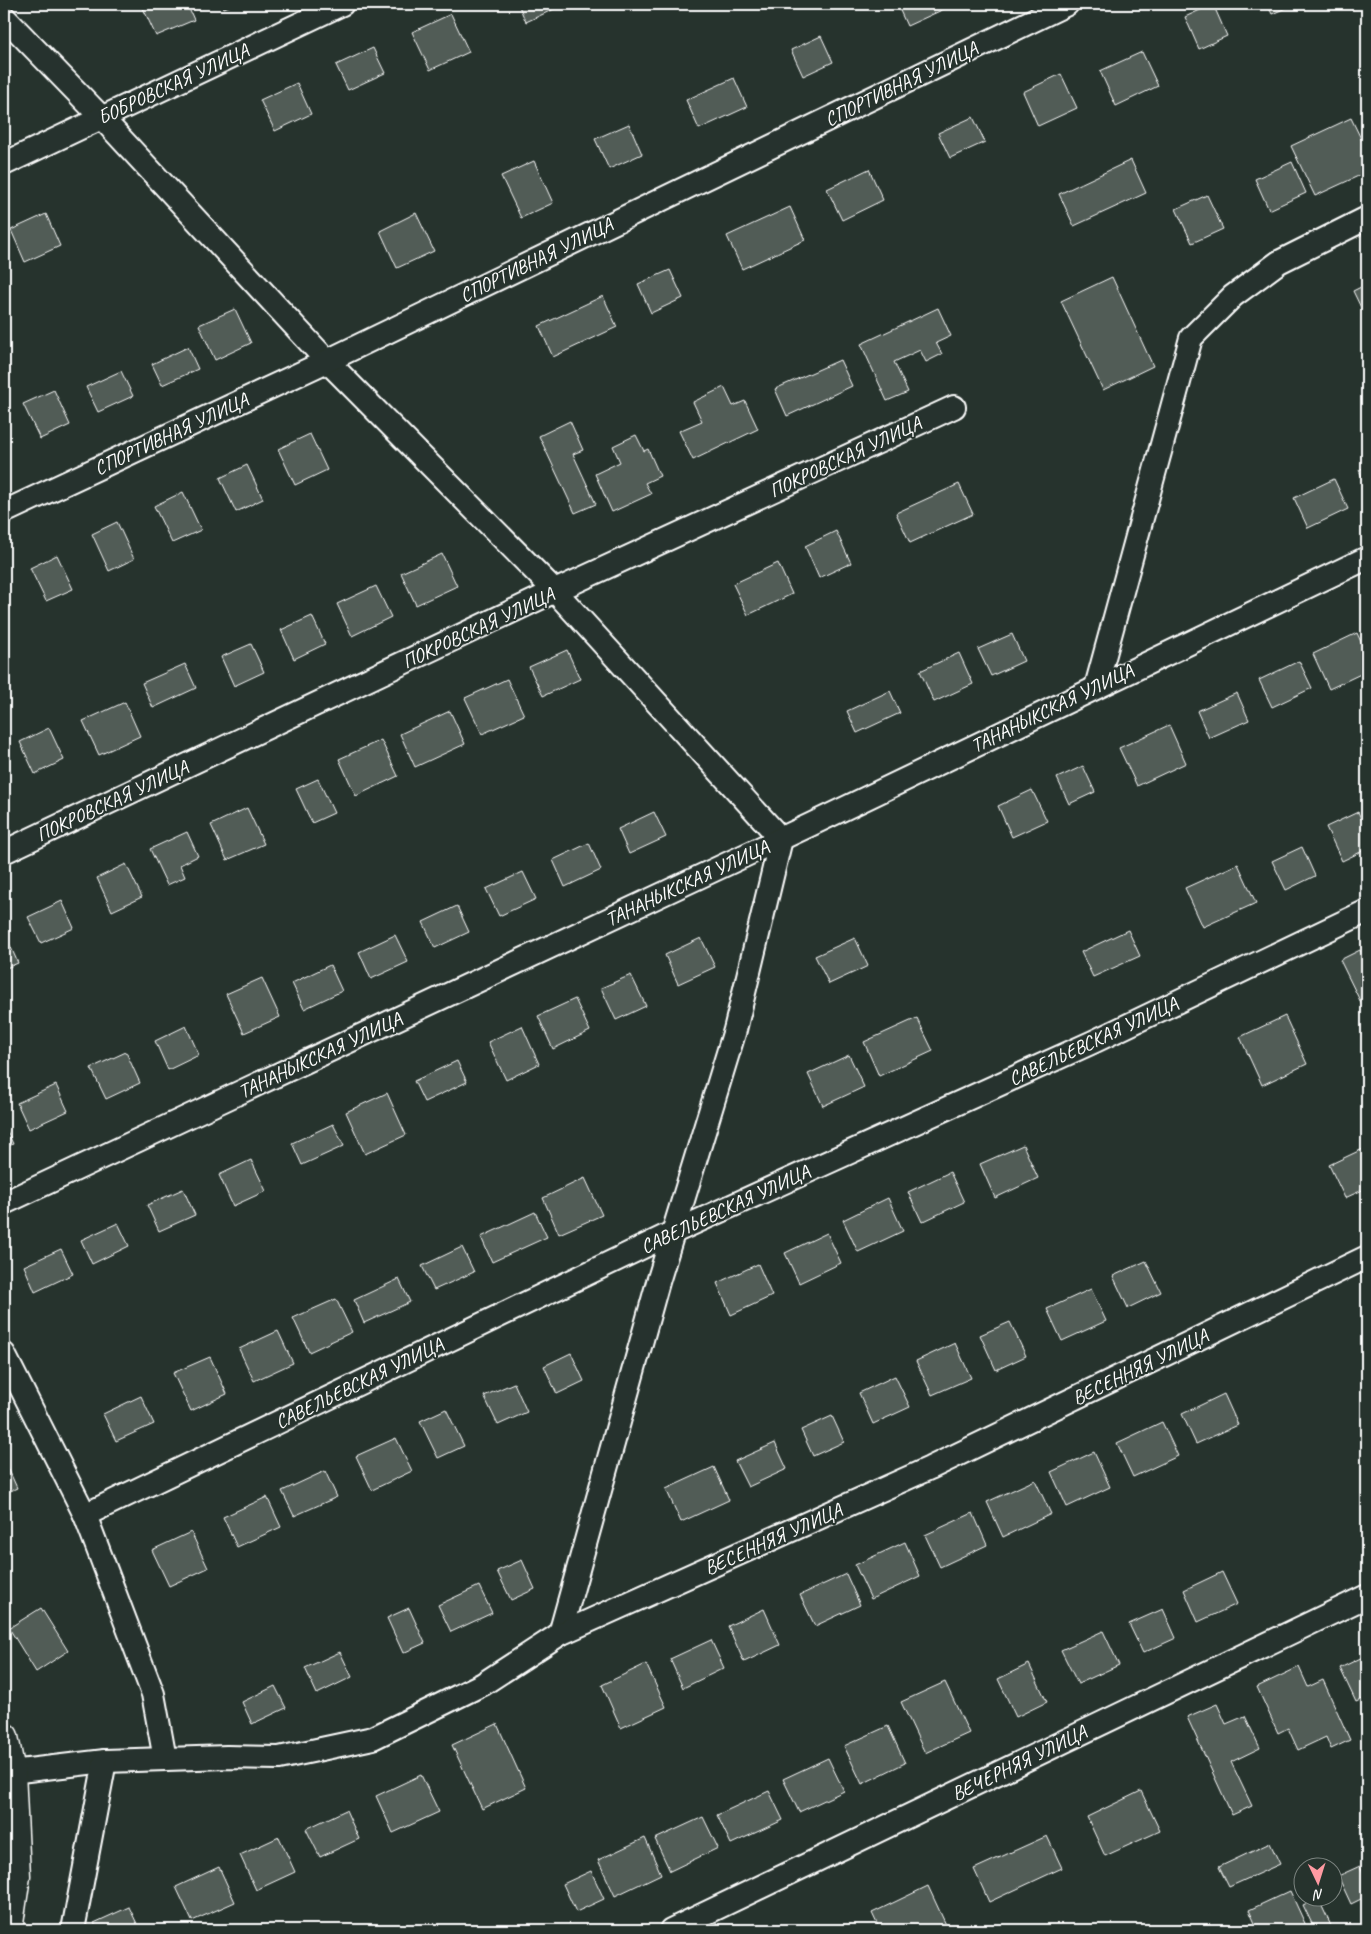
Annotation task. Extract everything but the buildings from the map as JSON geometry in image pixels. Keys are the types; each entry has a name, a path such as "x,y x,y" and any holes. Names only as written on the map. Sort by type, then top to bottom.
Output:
{"main road":[{"path":"4,1737 11,1772 16,1876 8,1930"}],"street":[{"name":"БОБРОВСКАЯ УЛИЦА","path":"4,164 342,4"},
{"name":"СПОРТИВНАЯ УЛИЦА","path":"4,512 326,361 1067,4"},
{"path":"4,17 102,118 326,361 555,591 781,838 735,1030 658,1282 560,1634"},
{"path":"1096,687 1191,338 1233,296 1279,262 1367,218"},
{"name":"ПОКРОВСКАЯ УЛИЦА","path":"4,852 555,591 954,407"},
{"name":"ТАНАНЫКСКАЯ УЛИЦА","path":"4,1203 781,838 1367,558"},
{"name":"САВЕЛЬЕВСКАЯ УЛИЦА","path":"85,1515 674,1232 1093,1042 1367,912"},
{"name":"ВЕСЕННЯЯ УЛИЦА","path":"11,1772 104,1761 279,1758 373,1738 483,1684 560,1634 930,1468 1367,1257"},
{"path":"4,1354 85,1515 153,1694 165,1759"},
{"name":"ВЕЧЕРНЯЯ УЛИЦА","path":"671,1930 1367,1596"},
{"path":"73,1930 104,1761"}]}
